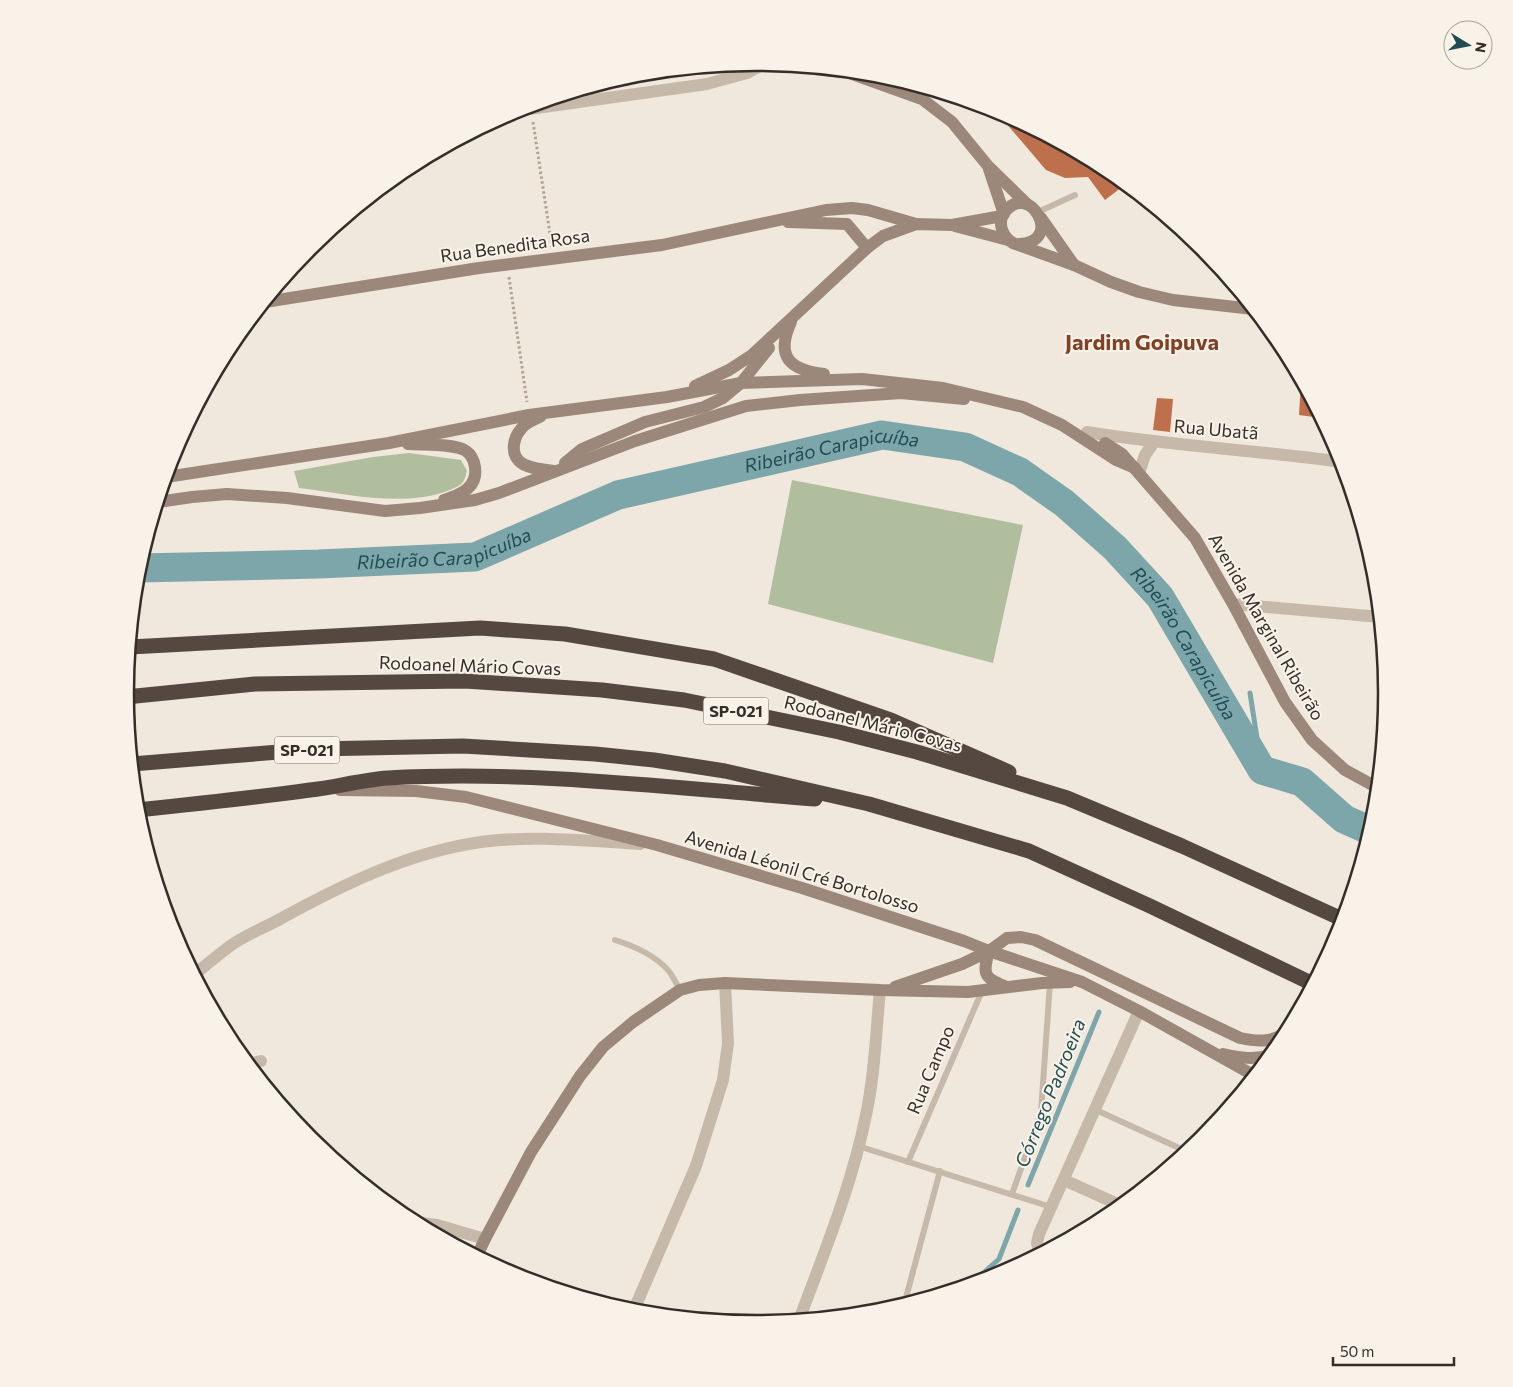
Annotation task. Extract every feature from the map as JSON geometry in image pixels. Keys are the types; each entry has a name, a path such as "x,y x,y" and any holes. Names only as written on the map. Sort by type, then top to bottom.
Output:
{"highway":[{"path":"137,647 480,628 565,634 714,659 891,720 1067,798"},
{"name":"Rodoanel Mário Covas","path":"134,696 254,684 465,681 602,690 684,700 839,732 917,752 1067,798 1182,846 1337,917"},
{"name":"SP-021","path":"139,763 316,749 463,746 596,754 725,770 869,804 1029,851 1308,982"},
{"path":"145,809 312,790 354,781 455,776 555,778 869,804"}],"main road":[{"path":"877,83 922,99 952,122 988,166 1040,215 1074,265"},
{"path":"988,166 1003,215 1001,225 1003,233 1014,242 1026,244 1037,237 1042,225 1040,215"},
{"path":"1003,215 1014,205 1027,204"},
{"name":"Rua Benedita Rosa","path":"275,300 479,268 662,245 805,213 852,208 868,210 916,224 952,225 1003,215"},
{"name":"Rua Benedita Rosa","path":"769,221 847,224 867,248 883,236 916,224"},
{"name":"Rua Benedita Rosa","path":"952,225 1014,242 1139,292 1172,300 1244,308"},
{"path":"667,397 707,381 752,355 792,320 867,248"},
{"path":"792,320 784,342 784,352 789,361 810,373 943,388 999,402"},
{"path":"550,412 521,428 513,445 518,461 532,467 556,470 582,449 645,422 704,407 723,398 741,383 792,320"},
{"path":"174,476 389,443 529,415 667,397 741,383 862,379"},
{"path":"165,501 227,494 287,498 385,511 475,500 499,493 635,441 746,406 902,393 1023,406 1062,425 1116,460 1137,470"},
{"name":"Avenida Marginal Ribeirão","path":"1062,425 1087,432 1122,454 1137,470 1194,538 1233,604 1285,702 1312,740 1346,770 1372,784"},
{"path":"389,443 455,447 466,451 474,460 476,472 473,485 451,498 420,508"},
{"name":"Avenida Léonil Cré Bortolosso","path":"312,790 416,791 466,797 657,845 802,888 1082,982 1140,1011 1249,1073"},
{"path":"884,990 962,964 989,951 1007,938 1021,937 1035,940 1240,1038 1257,1042 1274,1039"},
{"path":"989,951 984,967 986,975 990,980 1007,987"},
{"path":"479,1251 531,1152 580,1076 603,1047 633,1022 680,990 699,985 725,983 968,992 1050,983 1082,982"},
{"path":"1210,1052 1241,1058 1261,1057"}],"street":[{"path":"554,105 706,84 751,71"},
{"name":"Rua Ubatã","path":"1087,432 1154,442 1280,453 1333,461"},
{"path":"1137,470 1154,442"},
{"path":"1233,604 1373,616"},
{"path":"199,971 231,945 354,881 433,852 481,842 550,839 657,845"},
{"path":"636,1304 696,1166 721,1088 728,1043 725,983"},
{"path":"801,1314 839,1210 858,1146 866,1114 884,990"},
{"path":"1038,1248 1037,1243 1039,1234 1140,1011"},
{"path":"1064,1180 1114,1202"},
{"path":"434,1225 485,1238"}],"lane":[{"path":"922,99 928,95"},
{"path":"1040,215 1075,196"},
{"path":"615,940 637,948 653,957 668,970 680,990"},
{"path":"1012,1194 1041,1112 1050,983"},
{"name":"Rua Campo","path":"908,1162 982,991"},
{"path":"1096,1110 1180,1148"},
{"path":"858,1146 1051,1206"},
{"path":"906,1298 940,1172"}],"path":[{"path":"531,114 554,258"},
{"path":"507,265 529,415"}],"green space":[{"path":"409,453 461,460 467,471 464,481 459,486 450,490 432,495 394,499 375,498 299,488 294,471 373,457"},
{"path":"792,480 1023,525 993,663 768,604"}],"building":[{"path":"1007,124 1032,135 1068,155 1120,189 1105,200 1088,177 1065,178 1046,170"},
{"path":"1300,392 1315,417 1299,415"},
{"path":"1157,398 1173,399 1170,432 1153,430"}],"waterway":[{"name":"Ribeirão Carapicuíba","path":"147,568 319,564 475,557 618,495 882,435 965,447 1020,472 1064,503 1115,548 1160,597 1262,770 1302,782 1344,819 1364,828"},
{"path":"1250,693 1262,770"},
{"name":"Córrego Padroeira","path":"1028,1185 1099,1012"},
{"name":"Córrego Padroeira","path":"984,1272 999,1259 1018,1210"}],"district":[{"name":"Jardim Goipuva","path":"1142,342"}]}
